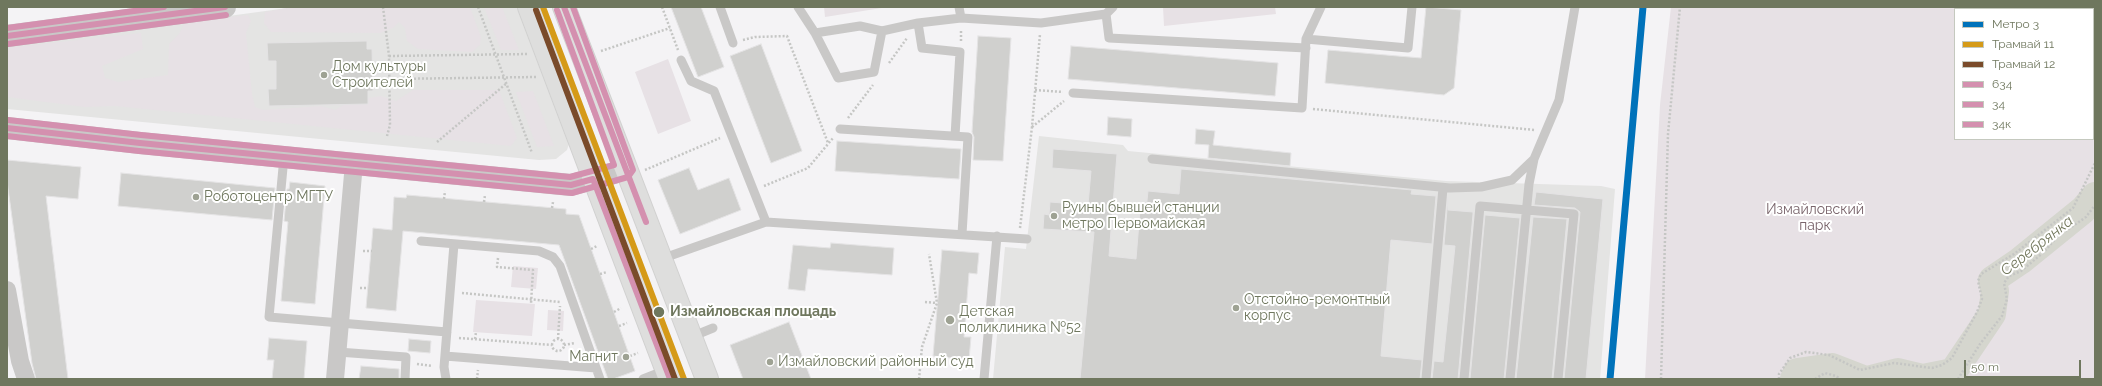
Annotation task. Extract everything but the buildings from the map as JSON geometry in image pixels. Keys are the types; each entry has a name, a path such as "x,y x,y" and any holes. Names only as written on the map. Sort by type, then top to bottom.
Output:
{"main road":[{"path":"529,7 668,374"},
{"path":"564,7 634,170 661,260 706,379"}],"street":[{"path":"7,36 225,7"},
{"path":"7,128 140,143 571,185 634,170"},
{"path":"336,379 354,163"},
{"path":"7,290 20,361 26,379"}],"lane":[{"path":"720,7 733,43"},
{"path":"798,7 838,78 874,72 882,31"},
{"path":"959,7 961,18"},
{"path":"1073,92 1302,108 1306,44 1321,7"},
{"path":"814,33 860,26 882,31 918,23 961,18 1041,23 1110,10 1108,38 1408,48 1412,7"},
{"path":"1510,379 1529,184 1534,159 1548,131 1559,100 1574,7"},
{"path":"918,23 922,48 960,52 955,136"},
{"path":"682,60 692,81 714,91 766,222"},
{"path":"840,129 968,137 962,234"},
{"path":"284,157 269,316 447,334"},
{"path":"1152,159 1443,188 1481,188 1512,180 1534,159"},
{"path":"1426,379 1443,188"},
{"path":"1464,379 1480,206 1574,214 1558,379"},
{"path":"661,260 766,222 1023,238"},
{"path":"984,379 997,236"},
{"path":"421,242 539,251 553,257 560,266 600,379"},
{"path":"446,379 445,356 454,244"},
{"path":"690,337 714,328"},
{"path":"338,352 406,357 405,379"},
{"path":"445,356 596,368"},
{"path":"643,379 668,374"}],"path":[{"path":"383,7 389,56 390,79 390,125 387,136"},
{"path":"478,7 532,153"},
{"path":"662,7 682,60"},
{"path":"1661,379 1668,134 1680,7"},
{"path":"1023,238 1041,23"},
{"path":"599,52 670,28"},
{"path":"733,43 756,37 787,36 828,144"},
{"path":"389,56 533,54"},
{"path":"390,79 541,77"},
{"path":"437,142 507,83"},
{"path":"1035,90 1073,92"},
{"path":"1032,127 1073,92"},
{"path":"1302,108 1548,131"},
{"path":"634,170 730,133"},
{"path":"1779,379 1779,374 1790,358 1806,352 1818,352 1860,370 1894,363 1932,368 1942,365 1952,358 1977,312 1982,299 1978,280 1981,274 2014,254 2073,208 2095,163"},
{"path":"444,199 445,191"},
{"path":"484,202 485,195"},
{"path":"552,202 552,208"},
{"path":"1958,379 1980,344 2002,316 2007,299 2004,283 2009,276 2026,266 2057,237 2086,217 2095,205"},
{"path":"591,248 597,246"},
{"path":"363,251 372,251"},
{"path":"919,379 922,347 937,303 929,254"},
{"path":"497,267 533,270 531,304"},
{"path":"600,274 607,272"},
{"path":"360,288 368,288"},
{"path":"450,292 531,299 573,300"},
{"path":"925,302 937,303"},
{"path":"614,312 621,308"},
{"path":"558,339 560,311"},
{"path":"619,326 627,323"},
{"path":"475,339 476,332"},
{"path":"447,334 475,339 552,345"},
{"path":"552,345 554,350 558,351 562,349 564,345 562,341 558,339"},
{"path":"552,345 553,341 558,339"},
{"path":"630,356 638,353"},
{"path":"1815,379 1825,374 1836,376 1840,379"}],"shaded area":[{"path":"295,7 520,7 570,141 567,150 556,159 539,160 7,109 7,46"},
{"path":"1039,136 1123,145 1128,151 1446,181 1601,186 1615,189 1600,379 993,379 1005,247 1026,249"}],"green space":[{"path":"292,7 470,7 481,37 480,45 472,52 418,49 407,41 405,28 399,22 393,28 380,33 271,32 264,23 265,12"},
{"path":"484,7 502,7 519,50 501,50"},
{"path":"824,7 888,7 825,17"},
{"path":"1163,7 1275,7 1276,14 1164,26"},
{"name":"Измайловский парк","path":"1671,7 2095,7 2095,379 1645,379 1660,105"},
{"path":"248,15 251,21 246,33 252,94 255,107 263,110 321,106 335,110 350,101 381,96 396,101 413,90 499,90 517,138 511,146 115,106 85,107 7,97 7,48 141,33 143,49 102,66 105,78 118,82 168,75 169,44 179,34 185,22"},
{"path":"668,59 691,121 658,134 635,72"},
{"path":"533,91 554,146 537,147 516,92"},
{"path":"513,266 538,268 536,289 511,287"},
{"path":"476,300 535,304 532,336 473,332"},
{"path":"548,310 564,311 563,331 547,330"}],"waterway":[{"name":"Серебрянка","path":"1871,379 1898,372 1923,378 1953,372 1992,314 1995,291 1992,280 2020,261 2083,210 2095,196"},
{"name":"Серебрянка","path":"1794,379 1797,372 1832,367 1863,379"}],"metro line":[{"name":"3","path":"1610,379 1643,7"}],"tram line":[{"name":"11","path":"543,7 684,379"},
{"name":"12","path":"536,10 675,379"}],"transit line":[{"name":"34к","path":"7,28 164,7"},
{"name":"634","path":"7,36 225,7"},
{"name":"634","path":"564,7 646,222"},
{"name":"34","path":"7,136 139,151 572,193 628,177 633,170 573,7"},
{"name":"34к","path":"8,120 141,135 570,177 614,165 557,10"},
{"name":"34","path":"8,44 226,15"},
{"name":"634","path":"7,128 140,143 571,185 593,179 670,379"}],"place":[{"name":"Дом культуры Строителей","path":"324,75"},
{"name":"Роботоцентр МГТУ","path":"196,197"},
{"name":"Руины бывшей станции метро Первомайская","path":"1054,216"},
{"name":"Отстойно-ремонтный корпус","path":"1236,308"},
{"name":"Измайловская площадь","path":"659,312"},
{"name":"Детская поликлиника №52","path":"950,320"},
{"name":"Магнит","path":"626,357"},
{"name":"Измайловский районный суд","path":"770,362"}]}
